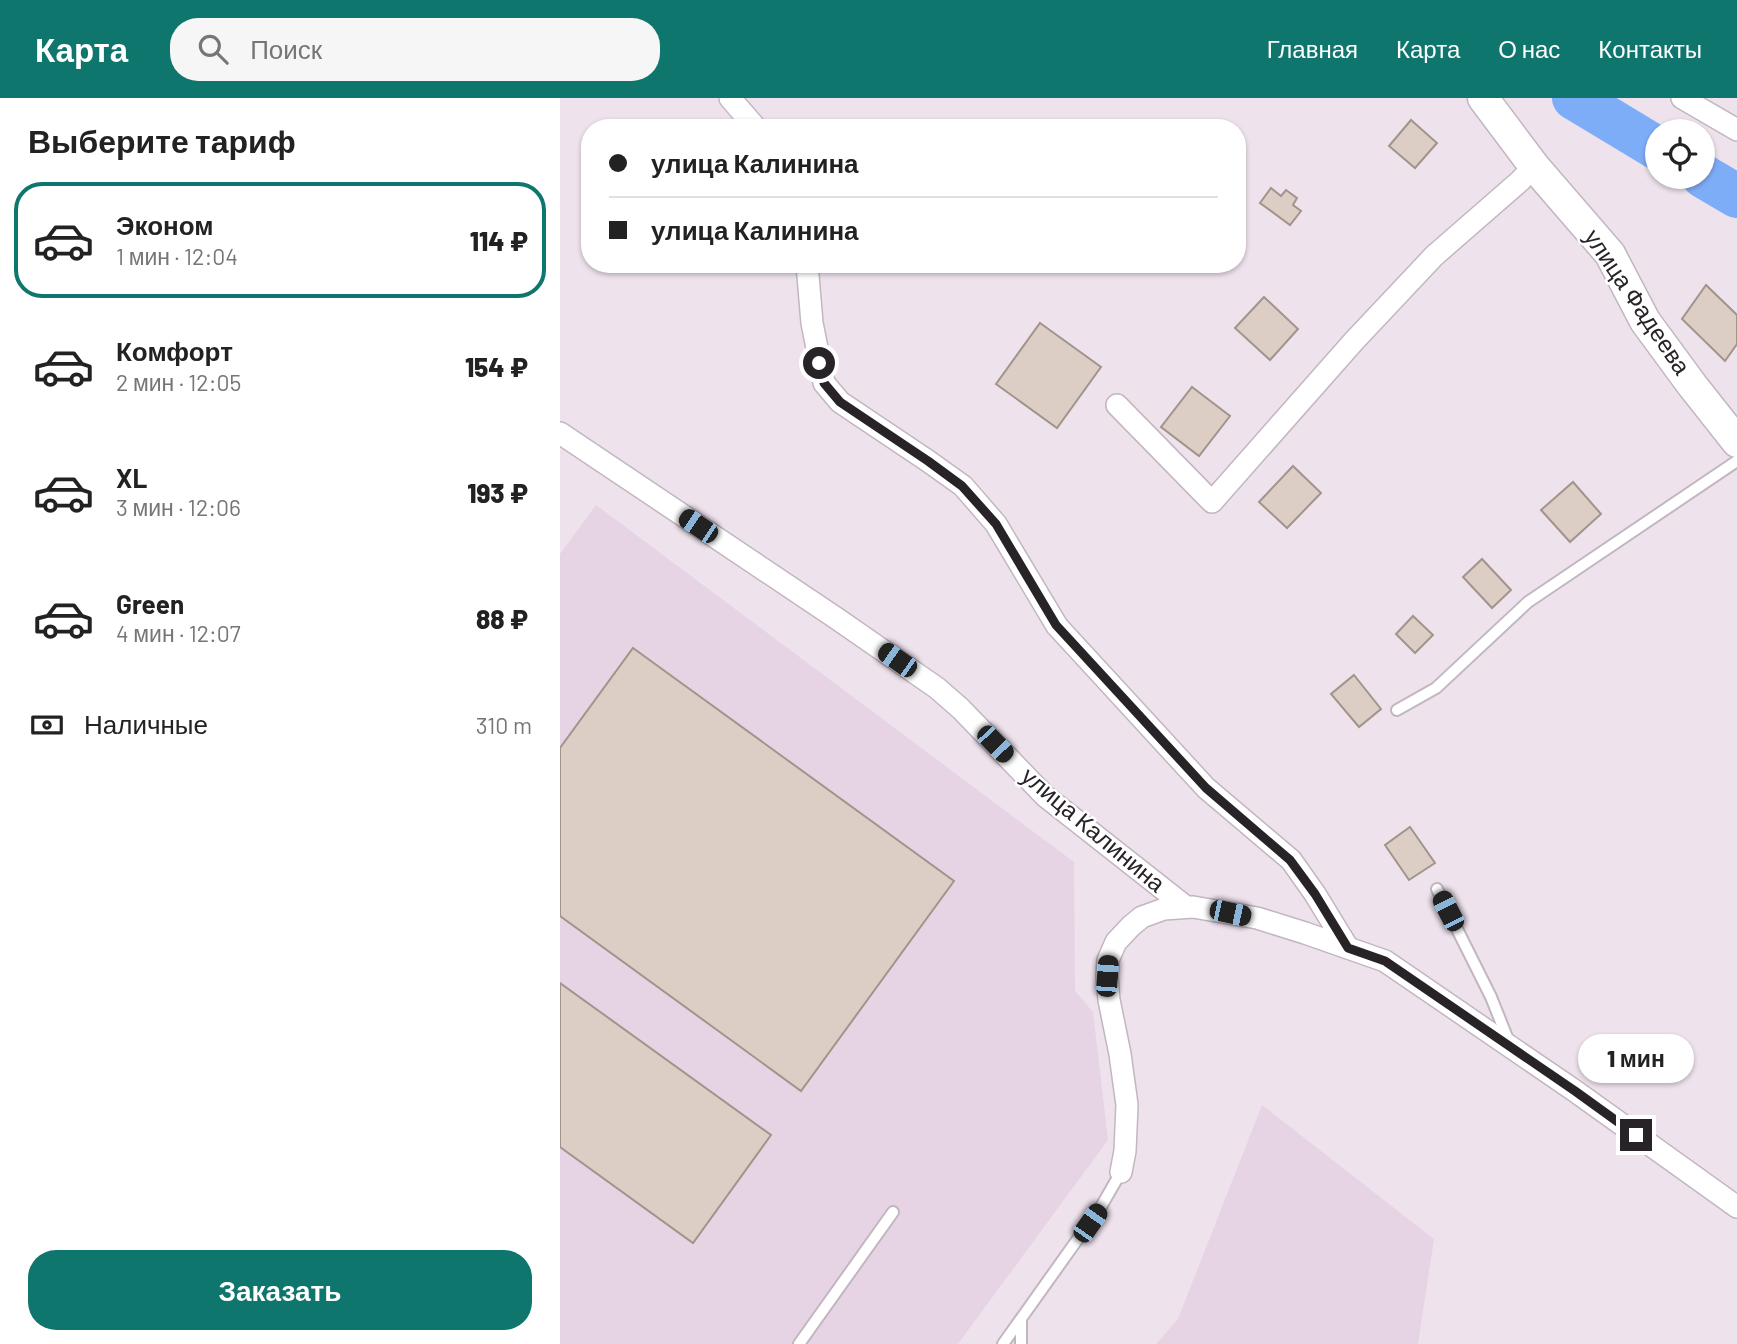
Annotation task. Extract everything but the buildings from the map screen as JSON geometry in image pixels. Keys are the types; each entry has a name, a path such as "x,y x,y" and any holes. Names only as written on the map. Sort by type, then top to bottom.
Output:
{"street":[{"path":"730,98 749,119"},
{"name":"улица Фадеева","path":"1482,98 1534,166 1610,254 1645,321 1737,442"},
{"path":"1682,98 1737,130"},
{"path":"1117,405 1212,502 1354,341 1434,256 1534,166"},
{"path":"808,273 812,323 824,383 840,402 962,486 996,524 1056,625 1206,788 1290,860 1315,894 1348,948"},
{"name":"улица Калинина","path":"560,433 937,688 961,709 1045,796 1186,907"},
{"name":"улица Калинина","path":"1121,1172 1125,1151 1127,1105 1109,1000 1108,960 1116,942 1142,917 1164,909 1193,906 1257,918 1385,961 1575,1091 1737,1208"}],"lane":[{"path":"1397,710 1436,688 1528,602 1737,461"},
{"path":"1437,890 1491,997 1511,1047"},
{"path":"1003,1344 1102,1205 1121,1172"},
{"path":"799,1344 893,1212"},
{"path":"1021,1319 1021,1344"}],"shaded area":[{"path":"596,505 1074,862 1075,991 1093,1012 1108,1140 958,1344 560,1344 560,554"},
{"path":"1262,1105 1434,1239 1418,1344 1156,1344 1178,1319"}],"waterway":[{"path":"1574,98 1645,141"},
{"path":"1715,183 1737,196"}],"route":[{"path":"819,363 824,383 840,402 962,486 996,524 1056,625 1206,788 1290,860 1315,894 1348,948 1385,961 1636,1135"}]}
